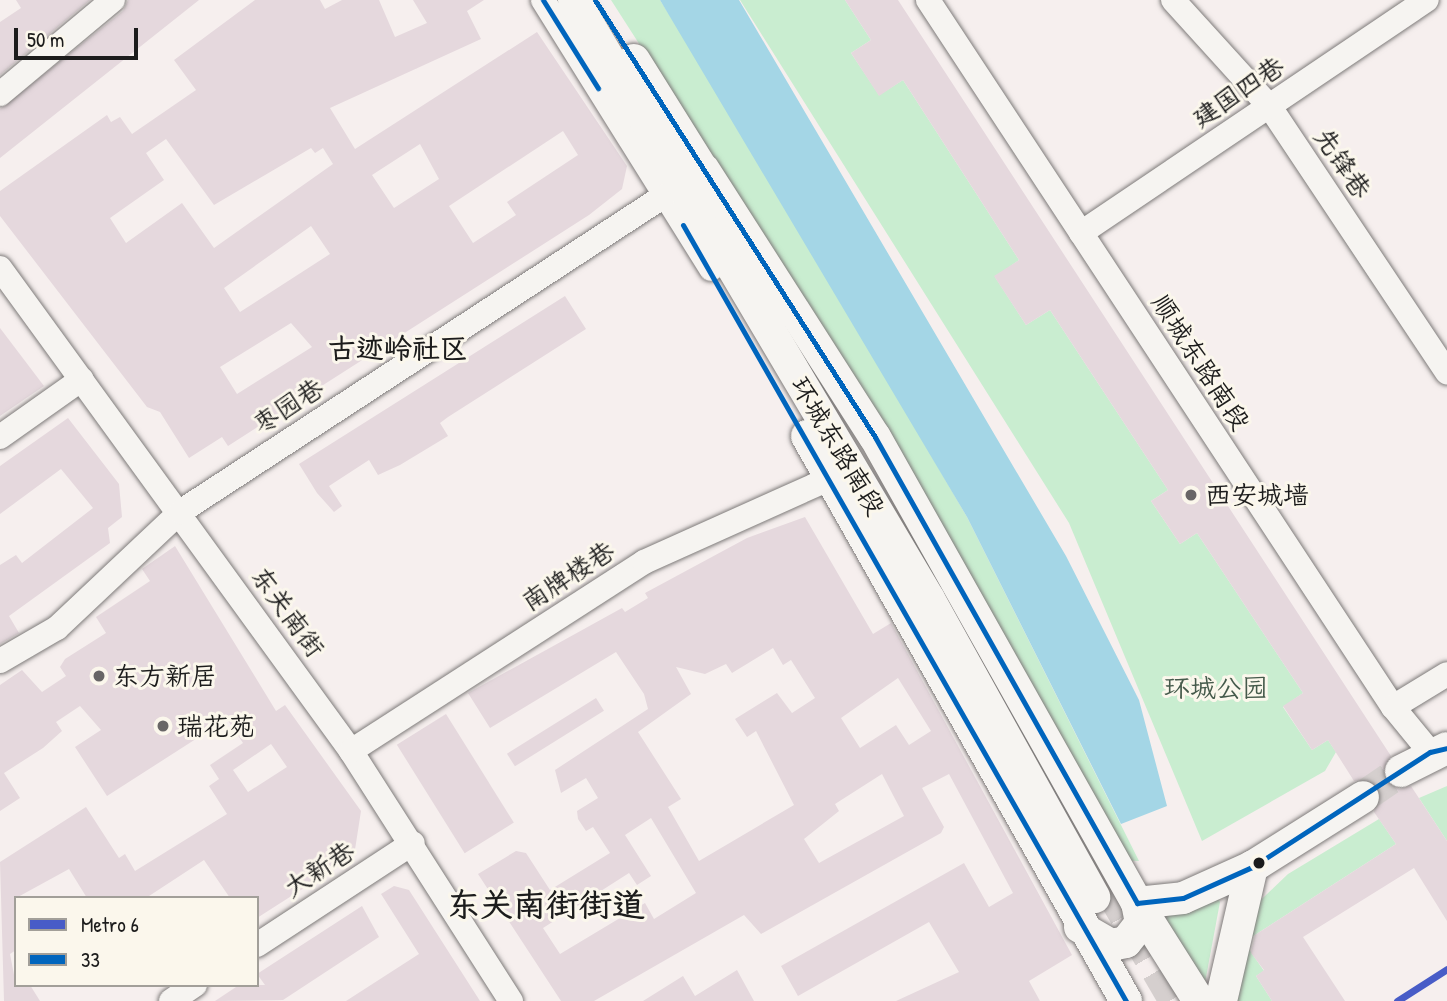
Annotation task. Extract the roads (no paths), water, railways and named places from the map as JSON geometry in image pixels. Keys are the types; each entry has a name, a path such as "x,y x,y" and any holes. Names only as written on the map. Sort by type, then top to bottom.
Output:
{"main road":[{"name":"环城东路南段","path":"574,0 1102,893"},
{"name":"环城东路南段","path":"595,0 684,184"},
{"path":"684,184 711,269 831,478 1079,926 1126,1001"},
{"path":"684,184 875,437 1137,903 1199,1001"},
{"path":"1401,771 1439,750"},
{"path":"1137,903 1196,891 1252,867 1363,797"},
{"path":"1221,1001 1224,963 1252,867"},
{"path":"1079,926 1111,945 1126,942 1141,923 1137,903"}],"street":[{"path":"0,94 113,0"},
{"path":"543,0 684,184"},
{"name":"顺城东路南段","path":"928,0 1393,707 1439,750"},
{"name":"先锋巷","path":"1173,0 1270,107 1438,339 1447,372"},
{"name":"建国四巷","path":"1081,233 1427,0"},
{"name":"枣园巷","path":"0,661 57,628 180,512 684,184"},
{"name":"东关南街","path":"0,268 180,512 351,751 413,843 511,1001"},
{"path":"0,437 82,379"},
{"name":"南牌楼巷","path":"351,751 644,562 831,478"},
{"path":"1393,707 1447,674"},
{"name":"大新巷","path":"259,944 413,843"},
{"path":"171,1001 192,987"}],"water":[{"path":"660,0 739,0 1066,556 1139,700 1167,806 1121,824 967,517"}],"tunnel":[{"path":"1363,797 1401,771"},
{"path":"1109,888 1175,1001"}],"metro line":[{"name":"6","path":"1397,1001 1447,969"}],"place":[{"name":"西安城墙","path":"1191,495"},
{"name":"东方新居","path":"99,676"},
{"name":"瑞花苑","path":"163,726"}],"district":[{"name":"古迹岭社区","path":"398,348"},
{"name":"东关南街街道","path":"546,905"}],"park label":[{"name":"环城公园","path":"1216,688"}]}
